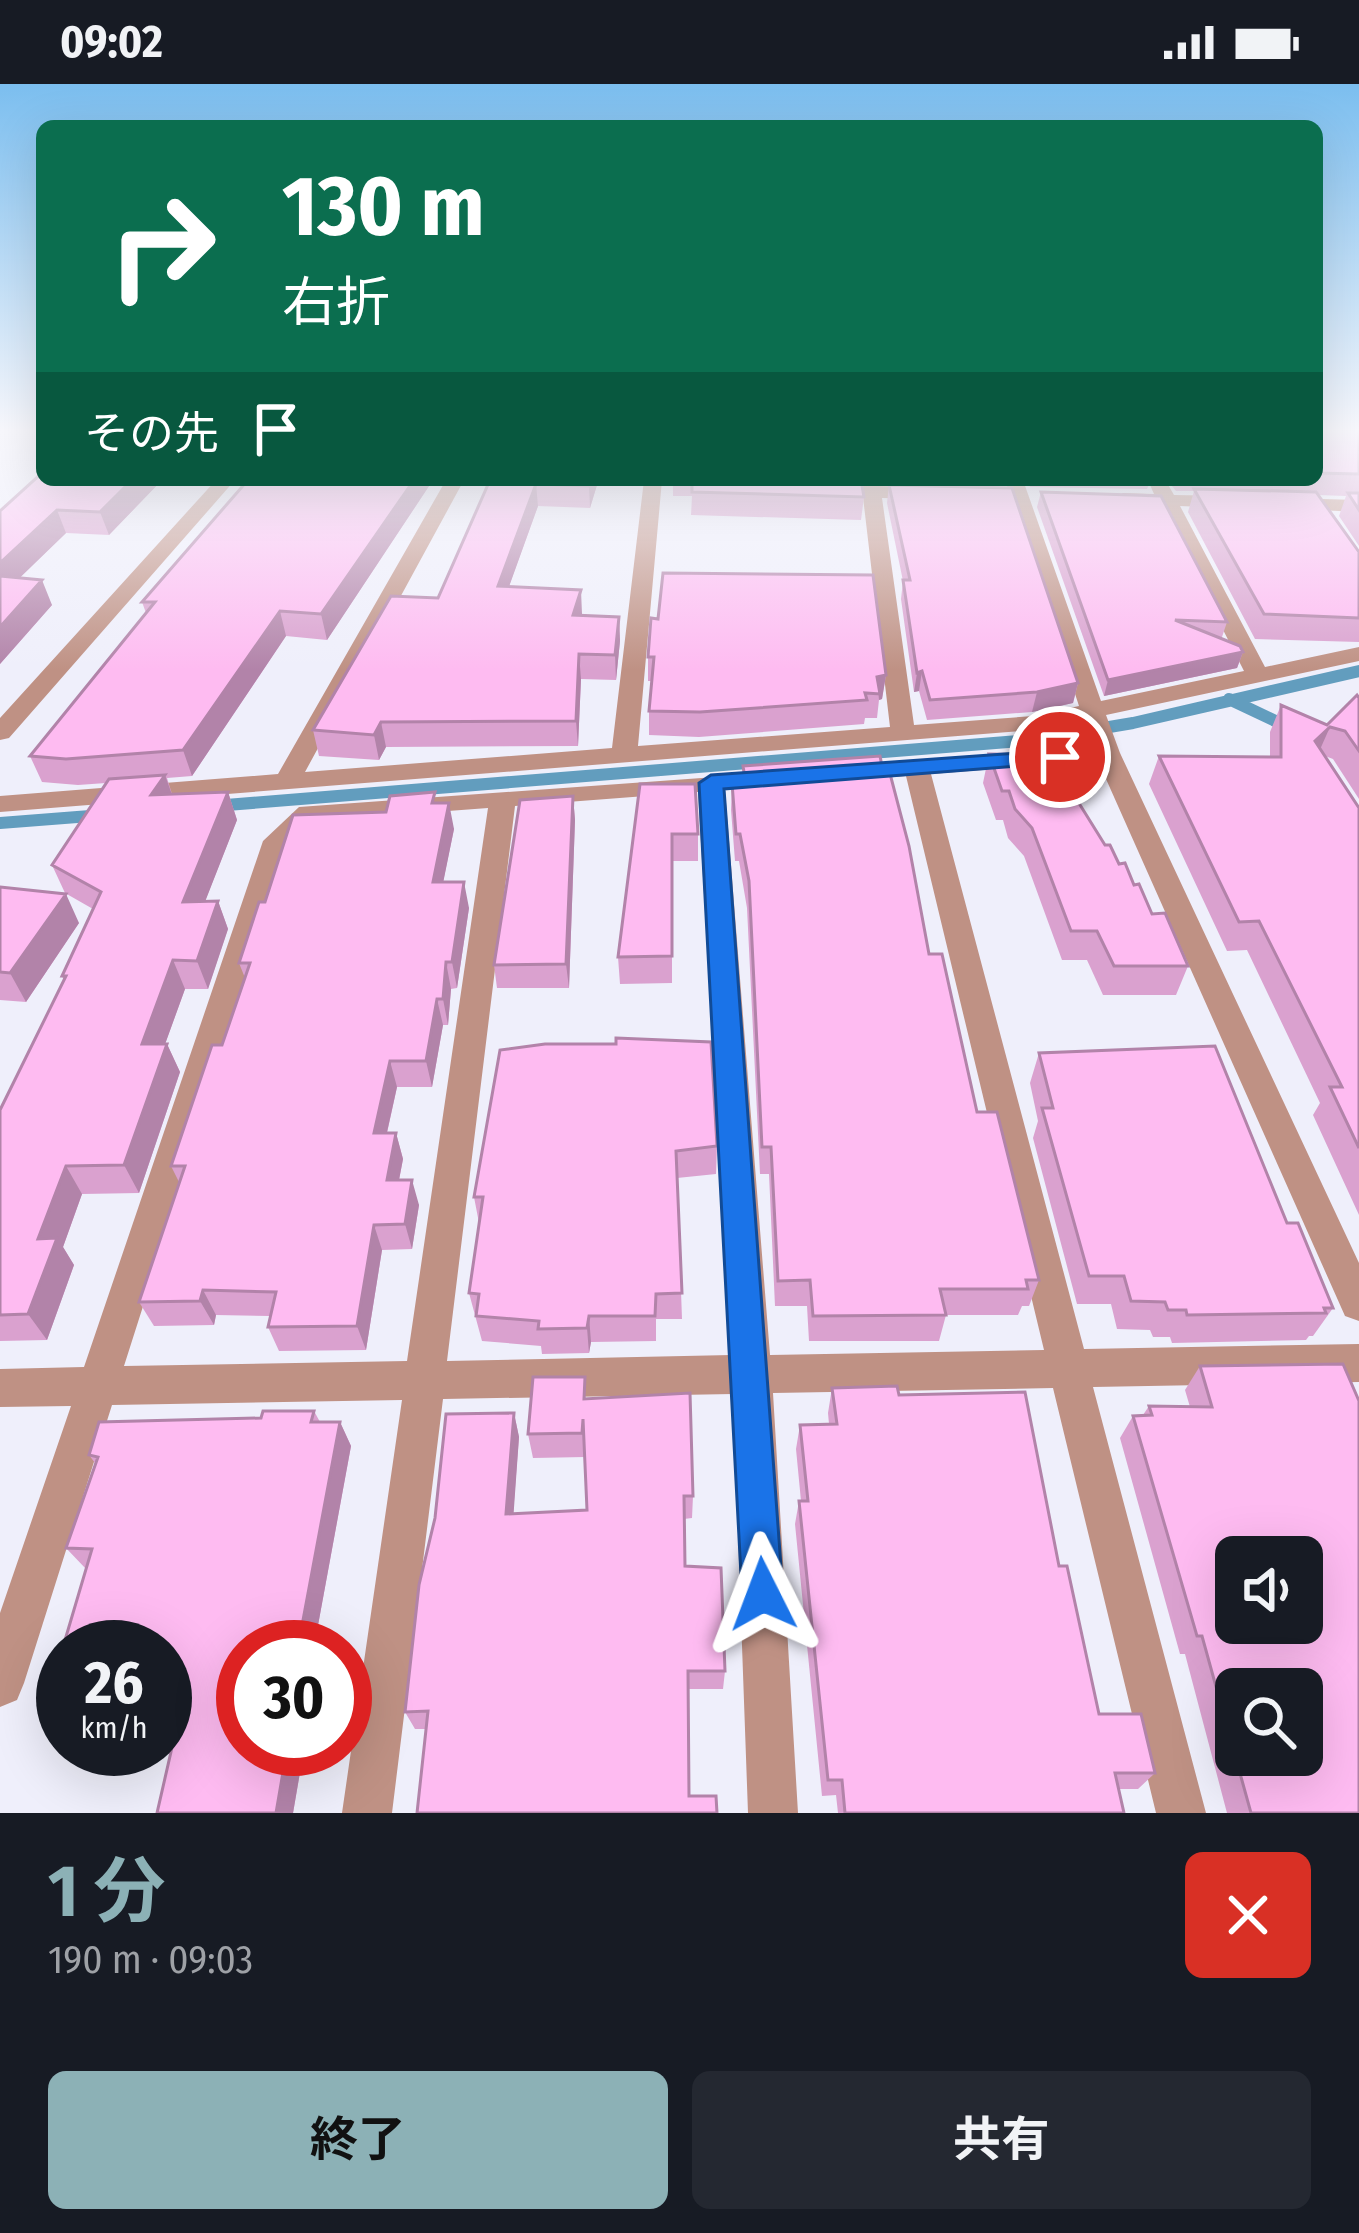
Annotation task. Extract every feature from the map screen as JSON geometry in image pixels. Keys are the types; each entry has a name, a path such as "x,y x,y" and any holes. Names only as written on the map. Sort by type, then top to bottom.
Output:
{"street":[{"path":"0,733 200,509"},
{"path":"287,782 439,509"},
{"path":"624,756 650,509"},
{"path":"874,509 910,751 1181,1813"},
{"path":"1024,509 1099,732 1359,1304"},
{"path":"1171,509 1258,676"},
{"path":"1296,509 1321,513 1344,509"},
{"path":"0,804 624,756 910,751 1099,732 1258,676 1359,654"},
{"path":"0,1683 277,841 308,813 814,776 1033,723 1099,732"},
{"path":"711,783 752,1376 773,1813"},
{"path":"367,1813 502,800"},
{"path":"0,1388 1359,1363"}],"building":[{"path":"103,509 57,510 0,563 0,511"},
{"path":"223,509 394,509 321,614 280,611 183,750 66,759 30,756 155,602 142,602"},
{"path":"477,509 527,509 498,586 581,590 573,615 619,617 615,655 579,654 576,721 381,722 374,735 313,730 391,596 438,598"},
{"path":"894,509 1019,509 1078,683 1037,692 930,700 922,671 917,673 903,580 910,580"},
{"path":"1047,509 1168,509 1227,622 1175,620 1240,646 1243,652 1108,680"},
{"path":"1205,509 1328,509 1359,552 1359,618 1264,614"},
{"path":"663,573 873,575 886,675 877,677 880,694 865,693 867,700 649,711 654,657 648,657 651,618 658,619"},
{"path":"0,576 42,580 0,627"},
{"path":"1357,695 1359,751 1345,731 1330,727 1315,741 1359,808 1359,1148 1330,1087 1342,1087 1259,921 1239,922 1159,756 1281,757 1281,705 1327,725"},
{"path":"989,754 1049,755 1105,845 1110,845 1119,864 1125,863 1134,885 1139,884 1152,914 1165,913 1188,966 1114,966 1097,931 1071,931 1032,828 1015,809 1009,791 1002,791"},
{"path":"880,756 882,766 888,766 909,846 929,954 942,954 977,1112 997,1112 1039,1280 1026,1280 1028,1289 940,1289 946,1315 813,1316 810,1280 778,1281 771,1147 762,1147 749,881 740,834 736,834 732,783 745,778 743,766"},
{"path":"165,775 151,795 228,792 183,902 218,901 197,961 173,960 142,1044 167,1044 124,1165 66,1166 38,1239 57,1238 28,1314 0,1315 0,1110 101,892 52,865 109,779"},
{"path":"640,784 695,784 698,834 672,834 672,956 618,957"},
{"path":"435,792 432,803 449,803 433,882 464,882 452,962 446,962 443,999 437,999 426,1061 390,1061 374,1133 396,1133 387,1180 412,1180 405,1224 374,1225 357,1326 268,1327 276,1292 203,1290 200,1301 139,1302 185,1166 171,1166 212,1045 222,1045 250,963 239,963 293,815 386,812 390,796"},
{"path":"573,796 566,964 494,965 520,800"},
{"path":"0,887 66,894 10,973 0,972"},
{"path":"616,1038 711,1042 717,1146 676,1151 682,1293 656,1294 655,1316 589,1316 587,1328 538,1329 539,1321 476,1316 479,1294 469,1293 483,1197 474,1197 500,1050 545,1044 616,1044"},
{"path":"1215,1046 1287,1223 1298,1223 1333,1308 1324,1308 1326,1313 1187,1315 1186,1310 1168,1310 1165,1302 1131,1301 1124,1276 1089,1276 1042,1108 1053,1108 1039,1053"},
{"path":"1343,1364 1359,1401 1359,1813 1251,1813 1241,1776 1323,1776 1323,1668 1215,1668 1215,1683 1133,1416 1152,1415 1149,1406 1212,1407 1200,1366"},
{"path":"533,1377 585,1377 584,1399 690,1393 693,1496 684,1496 685,1566 721,1568 725,1671 688,1671 689,1796 716,1796 717,1813 417,1813 428,1711 405,1712 446,1414 514,1413 506,1514 587,1510 583,1419 582,1433 528,1434"},
{"path":"897,1386 899,1395 1025,1392 1059,1566 1067,1566 1099,1714 1141,1714 1155,1773 1115,1773 1124,1813 845,1813 842,1780 828,1780 799,1501 808,1501 800,1425 837,1424 832,1388"},
{"path":"263,1411 314,1411 311,1422 340,1422 303,1620 216,1620 216,1776 282,1776 276,1813 157,1813 165,1776 192,1776 192,1620 71,1620 92,1549 66,1548 98,1457 89,1455 99,1422 261,1418"}],"waterway":[{"path":"1232,700 1359,671"},
{"path":"214,806 1032,740 1232,700"},
{"path":"1232,700 1290,728"},
{"path":"0,823 103,815"}],"route":[{"path":"763,1594 711,783 1060,757"}]}
